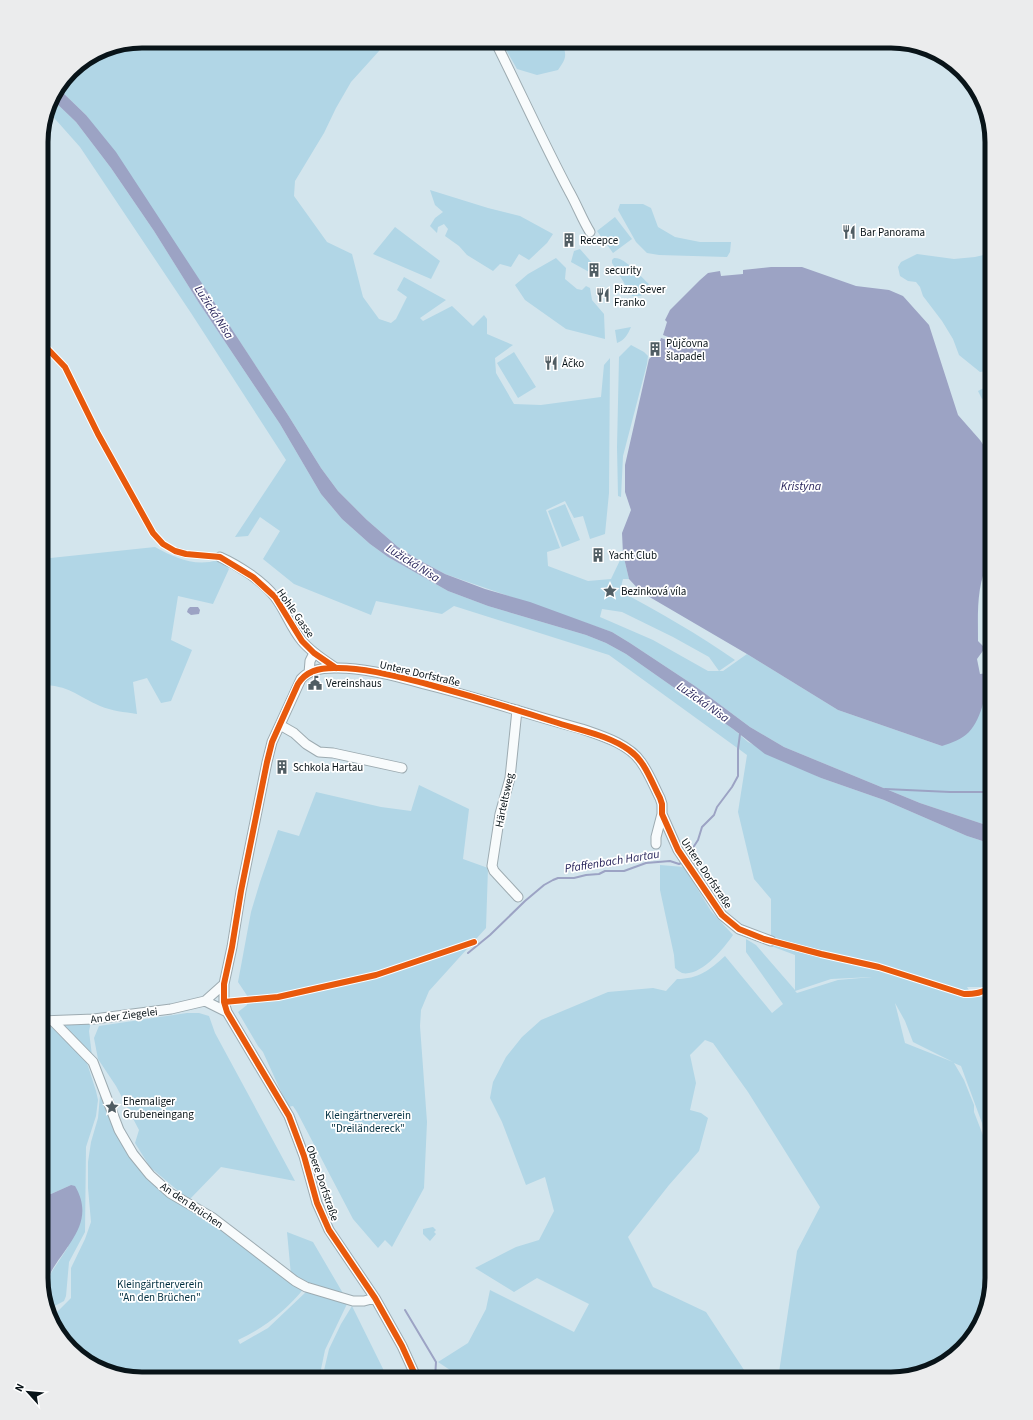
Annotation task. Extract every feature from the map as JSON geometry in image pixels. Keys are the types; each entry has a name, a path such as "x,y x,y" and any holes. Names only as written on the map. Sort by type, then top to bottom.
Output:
{"street":[{"path":"498,48 551,157 573,198 582,220 590,232"},
{"name":"Hohle Gasse","path":"220,557 253,577 270,592 275,597 302,641 314,653 336,668"},
{"path":"227,1012 224,1002 224,984 267,762 272,742 298,684 304,676 309,673 310,661 314,653"},
{"name":"Untere Dorfstraße","path":"309,673 321,669 336,668 392,675 457,692 593,733 629,750 636,756 645,768 660,798 662,804 662,814 678,850 722,915 739,929 771,941"},
{"name":"Härteltsweg","path":"517,710 510,778 500,814 492,866 494,871 518,897"},
{"path":"280,724 291,730 306,744 319,752 340,754 402,768"},
{"path":"656,844 662,814"},
{"name":"An der Ziegelei","path":"48,1021 94,1019 171,1009 205,1001 224,984"},
{"path":"205,1001 227,1012"},
{"name":"Obere Dorfstraße","path":"227,1012 289,1116 304,1156 317,1203 329,1230 375,1298 402,1346 414,1372"},
{"name":"An den Brüchen","path":"53,1021 94,1062 119,1130 133,1154 159,1184 170,1193 213,1218 306,1287 353,1301 364,1301 375,1298"}],"green space":[{"path":"136,48 381,48 351,82 324,133 295,181 294,196 327,242 352,254 363,297 379,319 391,323 396,319 407,297 397,290 404,277 446,300 420,318 423,321 452,306 473,326 484,315 487,319 487,334 513,345 495,358 496,373 514,404 541,405 601,397 604,365 610,358 609,493 605,534 590,539 583,516 574,518 565,501 546,510 560,548 547,552 548,566 588,581 611,579 623,554 629,579 623,579 620,591 707,641 735,660 719,671 723,671 747,654 838,710 942,746 985,692 985,825 920,803 784,747 750,727 695,686 612,632 445,574 398,547 367,520 338,491 321,468 210,296 86,115 63,92 71,80 85,67 106,55 123,50","holes":["602,609 622,612 673,637 709,657 719,671 708,671 653,640 600,617"]},
{"path":"505,48 564,48 565,56 558,70 537,75 517,69"},
{"path":"57,103 76,122 111,168 154,231 199,303 280,424 321,494 342,519 370,544 388,557 448,591 488,606 586,635 606,643 626,654 733,729 748,742 821,778 884,800 967,836 985,842 985,986 967,987 972,995 985,998 985,1138 982,1123 961,1066 954,1063 964,1080 974,1105 974,1112 985,1140 985,1278 982,1303 978,1314 966,1335 958,1345 948,1353 927,1365 904,1371 779,1372 797,1251 820,1207 748,1092 713,1043 705,1040 690,1055 696,1083 690,1110 701,1113 708,1118 699,1151 669,1185 628,1237 653,1287 706,1312 745,1372 451,1372 438,1362 468,1343 486,1309 490,1290 574,1332 589,1304 537,1278 514,1292 475,1268 516,1247 539,1240 554,1211 545,1177 526,1185 502,1122 490,1098 493,1082 506,1057 522,1037 541,1020 608,992 653,988 666,991 677,979 684,979 703,973 725,956 772,1013 783,1004 746,952 746,939 756,945 795,990 795,955 771,946 771,899 754,879 738,812 747,755 609,655 454,606 442,614 376,601 371,615 294,584 263,559 280,531 260,517 248,536 235,537 286,460 191,313 80,147 52,115","holes":["872,977 838,980 797,993 795,991 831,979","895,1003 905,1021 913,1042 953,1062 905,1043"]},
{"path":"430,190 520,216 553,234 547,243 529,260 519,254 511,267 500,264 493,271 467,255 459,246 445,236 448,229 444,224 438,227 437,233 430,226 435,218 443,212 435,205"},
{"path":"620,204 643,204 651,208 658,227 675,237 700,242 731,242 730,252 727,257 659,255 647,253 636,242 618,210"},
{"path":"615,217 632,239 613,253 597,231"},
{"path":"395,227 440,261 431,279 373,254"},
{"path":"580,249 594,265 591,269 591,273 571,262 574,251"},
{"path":"917,254 954,259 985,255 985,371 980,372 959,355 953,339 942,321 923,296 920,287 916,282 908,281 900,276 898,267 901,262"},
{"path":"556,258 566,268 565,279 577,289 582,290 586,286 590,288 592,300 604,314 605,339 566,329 525,300 515,285 528,274"},
{"path":"614,258 628,264 649,284 641,296 632,296 612,263"},
{"path":"631,327 626,336 617,343 615,330"},
{"path":"631,345 648,356 623,456 621,497 618,496 617,447 619,357"},
{"path":"514,352 536,387 518,398 497,363"},
{"path":"985,388 985,398 982,399 978,391"},
{"path":"565,504 580,540 562,547 548,511"},
{"path":"155,547 170,555 193,562 210,562 218,560 224,563 229,569 213,604 178,596 171,640 192,650 171,701 161,703 147,678 133,682 137,714 109,709 66,689 48,685 48,558"},
{"name":"Kleingärtnerverein \"Dreiländereck\"","path":"419,785 469,809 463,859 488,868 486,928 429,991 421,1010 420,1026 427,1122 424,1188 392,1247 385,1240 378,1248 353,1219 297,1112 293,1106 288,1107 263,1052 238,1012 247,1005 248,997 238,982 251,912 278,830 299,836 316,792 381,807 411,811"},
{"path":"660,865 684,867 711,911 733,935 718,954 697,971 682,973 675,968 674,955 660,890"},
{"path":"187,1013 199,1013 209,1016 215,1033 295,1181 221,1167 189,1200 150,1167 135,1143 139,1130 116,1086 98,1059 94,1038 99,1026"},
{"path":"91,1022 89,1031 92,1056 61,1025"},
{"path":"48,1026 57,1028 88,1060 87,1063 98,1100 96,1116 86,1147 85,1232 69,1262 66,1296 64,1301 53,1307 48,1281 51,1273 68,1247 71,1185 48,1194"},
{"name":"Kleingärtnerverein \"An den Brüchen\"","path":"101,1084 117,1129 150,1176 305,1287 283,1311 257,1330 238,1340 240,1344 268,1328 307,1291 347,1304 325,1350 320,1372 136,1372 112,1367 100,1362 75,1345 67,1335 54,1313 71,1298 71,1268 85,1239 91,1222 88,1188 88,1162 91,1142 98,1118"},
{"path":"433,1227 436,1230 434,1232 436,1234 430,1241 423,1234 423,1229"},
{"path":"287,1232 313,1242 344,1295 314,1286 291,1275"},
{"path":"352,1306 385,1372 324,1372 329,1349 341,1324"}],"water":[{"name":"Lužická Nisa","path":"63,92 86,115 116,152 321,468 338,491 367,520 398,547 445,574 485,589 530,602 612,632 695,686 750,727 784,747 920,803 985,825 985,842 967,836 884,800 821,778 765,754 733,729 626,654 606,643 586,635 488,606 448,591 388,557 370,544 342,519 321,494 280,424 199,303 154,231 111,168 76,122 57,103"},
{"name":"Kristýna","path":"771,267 802,267 856,286 889,290 903,296 929,325 958,415 985,448 985,569 980,589 978,609 978,641 985,648 977,659 980,674 985,673 985,693 983,704 974,726 963,737 949,744 942,746 838,710 747,654 641,592 629,579 623,554 622,533 631,510 625,492 625,465 649,359 656,353 661,338 678,344 679,341 663,335 667,322 665,320 670,310 700,280 708,273 720,271 721,276 743,274 743,270"},
{"path":"190,607 198,607 200,610 199,614 191,615 187,612"},
{"path":"71,1185 75,1186 81,1199 82,1211 81,1222 77,1232 57,1262 48,1280 48,1194"}],"waterway":[{"name":"Pfaffenbach Hartau","path":"687,857 698,840 702,827 714,815 717,807 732,787 738,776 738,749 740,734"},
{"path":"885,789 985,792"},
{"name":"Pfaffenbach Hartau","path":"468,953 490,935 525,901 544,885 553,880 558,878 574,878 599,874 605,871 624,871 646,863 670,861 679,864 683,862"},
{"name":"Pfaffenbach Hartau","path":"405,1310 436,1362 435,1372"}],"cycle path":[{"path":"48,349 65,367 98,434 153,533 163,544 175,551 186,554 220,557 253,577 275,597 302,641 314,653 336,668"},
{"path":"414,1372 402,1346 375,1298 329,1230 317,1203 304,1156 289,1116 227,1012 224,1002 224,984 232,947 241,891 272,742 298,684 309,673 323,669 345,668 393,676 493,703 595,734 621,745 635,755 650,778 660,798 662,804 662,814 678,850 722,915 739,929 764,939 879,967 964,994 985,991"},
{"path":"224,1002 278,997 376,975 474,942"}],"place":[{"name":"Bar Panorama","path":"849,232"},
{"name":"Recepce","path":"569,240"},
{"name":"security","path":"594,270"},
{"name":"Pizza Sever Franko","path":"603,295"},
{"name":"Půjčovna šlapadel","path":"655,349"},
{"name":"Áčko","path":"551,363"},
{"name":"Yacht Club","path":"598,555"},
{"name":"Bezinková víla","path":"610,591"},
{"name":"Vereinshaus","path":"315,683"},
{"name":"Schkola Hartau","path":"282,767"},
{"name":"Ehemaliger Grubeneingang","path":"112,1107"}]}
